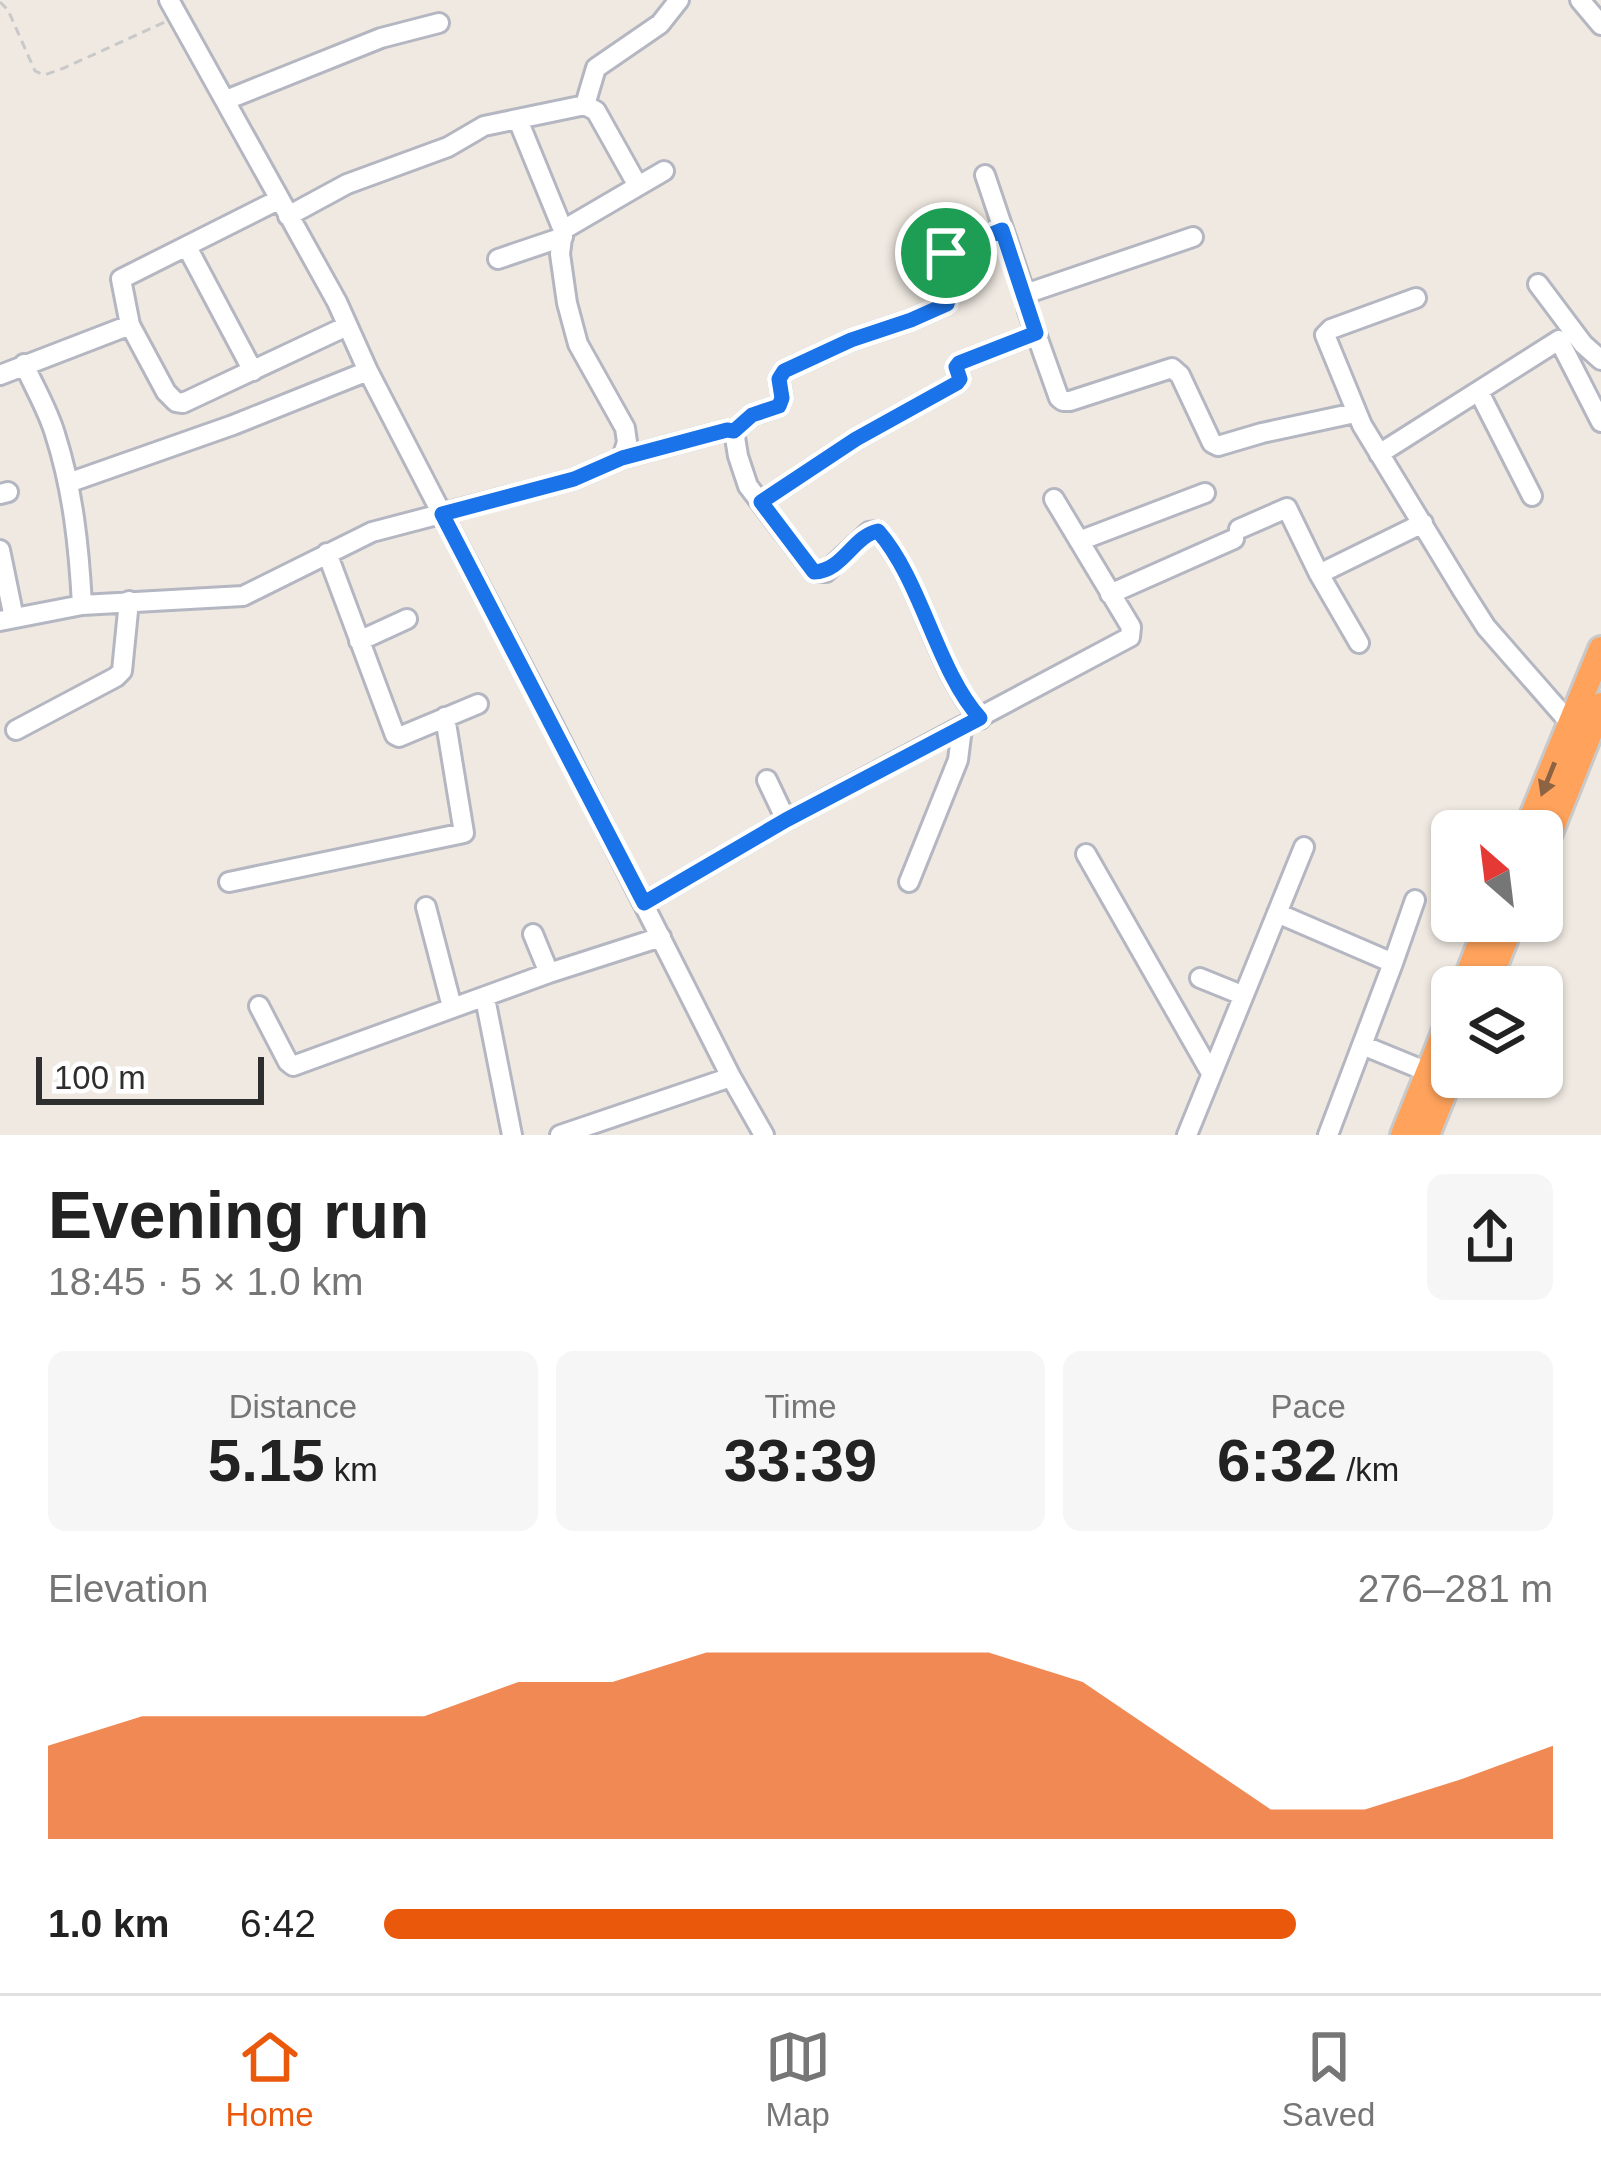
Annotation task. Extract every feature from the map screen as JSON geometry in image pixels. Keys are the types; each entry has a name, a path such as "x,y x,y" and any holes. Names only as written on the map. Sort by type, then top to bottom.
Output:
{"highway":[{"path":"1535,810 1601,649"},
{"path":"1559,810 1601,705"},
{"path":"1403,1135 1431,1087"},
{"path":"1427,1135 1435,1098"}],"street":[{"path":"584,105 596,68 660,24 679,0"},
{"path":"1580,0 1601,25"},
{"path":"174,8 337,302 368,371 764,1135"},
{"path":"226,100 381,38 439,23"},
{"path":"346,326 193,399 176,402 130,326 122,279 283,208 448,147 484,126 584,105 596,111 638,186"},
{"path":"518,120 562,233 567,303 578,344 622,422 627,442 622,458"},
{"path":"498,259 562,233 664,171"},
{"path":"985,176 1053,387 1064,401 1167,368 1176,370 1214,445 1222,446 1355,413"},
{"path":"0,550 7,620 82,605 243,596 372,532 574,479 622,458 734,431 752,415 779,406 779,379 784,371 942,307 951,296 942,265 946,253 1002,230"},
{"path":"1025,294 1193,237"},
{"path":"187,247 253,371"},
{"path":"1538,284 1583,344 1601,359"},
{"path":"1416,298 1326,332 1355,413 1486,627 1570,723"},
{"path":"0,375 130,326"},
{"path":"761,502 856,439 957,383 956,367 963,361 1036,333"},
{"path":"1379,454 1559,340 1601,422"},
{"path":"23,364 51,424 68,483 79,542 82,605"},
{"path":"68,483 368,371"},
{"path":"1479,392 1532,496"},
{"path":"734,431 745,480 814,572 826,572 869,532 878,531 980,718"},
{"path":"1079,541 1205,493"},
{"path":"644,903 786,820 1130,637 1131,627 1054,500"},
{"path":"1110,594 1287,508 1359,643"},
{"path":"1319,574 1423,523"},
{"path":"326,553 395,735 478,704"},
{"path":"16,730 122,670 129,601"},
{"path":"359,640 407,619"},
{"path":"229,882 464,833 445,717"},
{"path":"910,882 958,760 962,728"},
{"path":"766,781 786,820"},
{"path":"1187,1135 1304,847"},
{"path":"1086,854 1211,1073"},
{"path":"1328,1135 1415,900"},
{"path":"426,907 452,1007"},
{"path":"1277,913 1393,963"},
{"path":"533,934 549,973"},
{"path":"259,1006 293,1066 661,937"},
{"path":"1200,978 1242,995"},
{"path":"485,998 512,1135"},
{"path":"1362,1045 1431,1069"},
{"path":"560,1135 731,1077"}],"path":[{"path":"0,2 35,71 44,74 64,68 174,8"}],"route":[{"path":"1002,230 1036,333 957,364 957,383 821,460 761,502 814,572 833,567 869,532 884,536 980,718 786,820 644,903 442,514 574,479 622,458 734,431 752,415 779,406 779,379 784,371 947,304 951,296 942,265 946,253 1002,230"}]}
